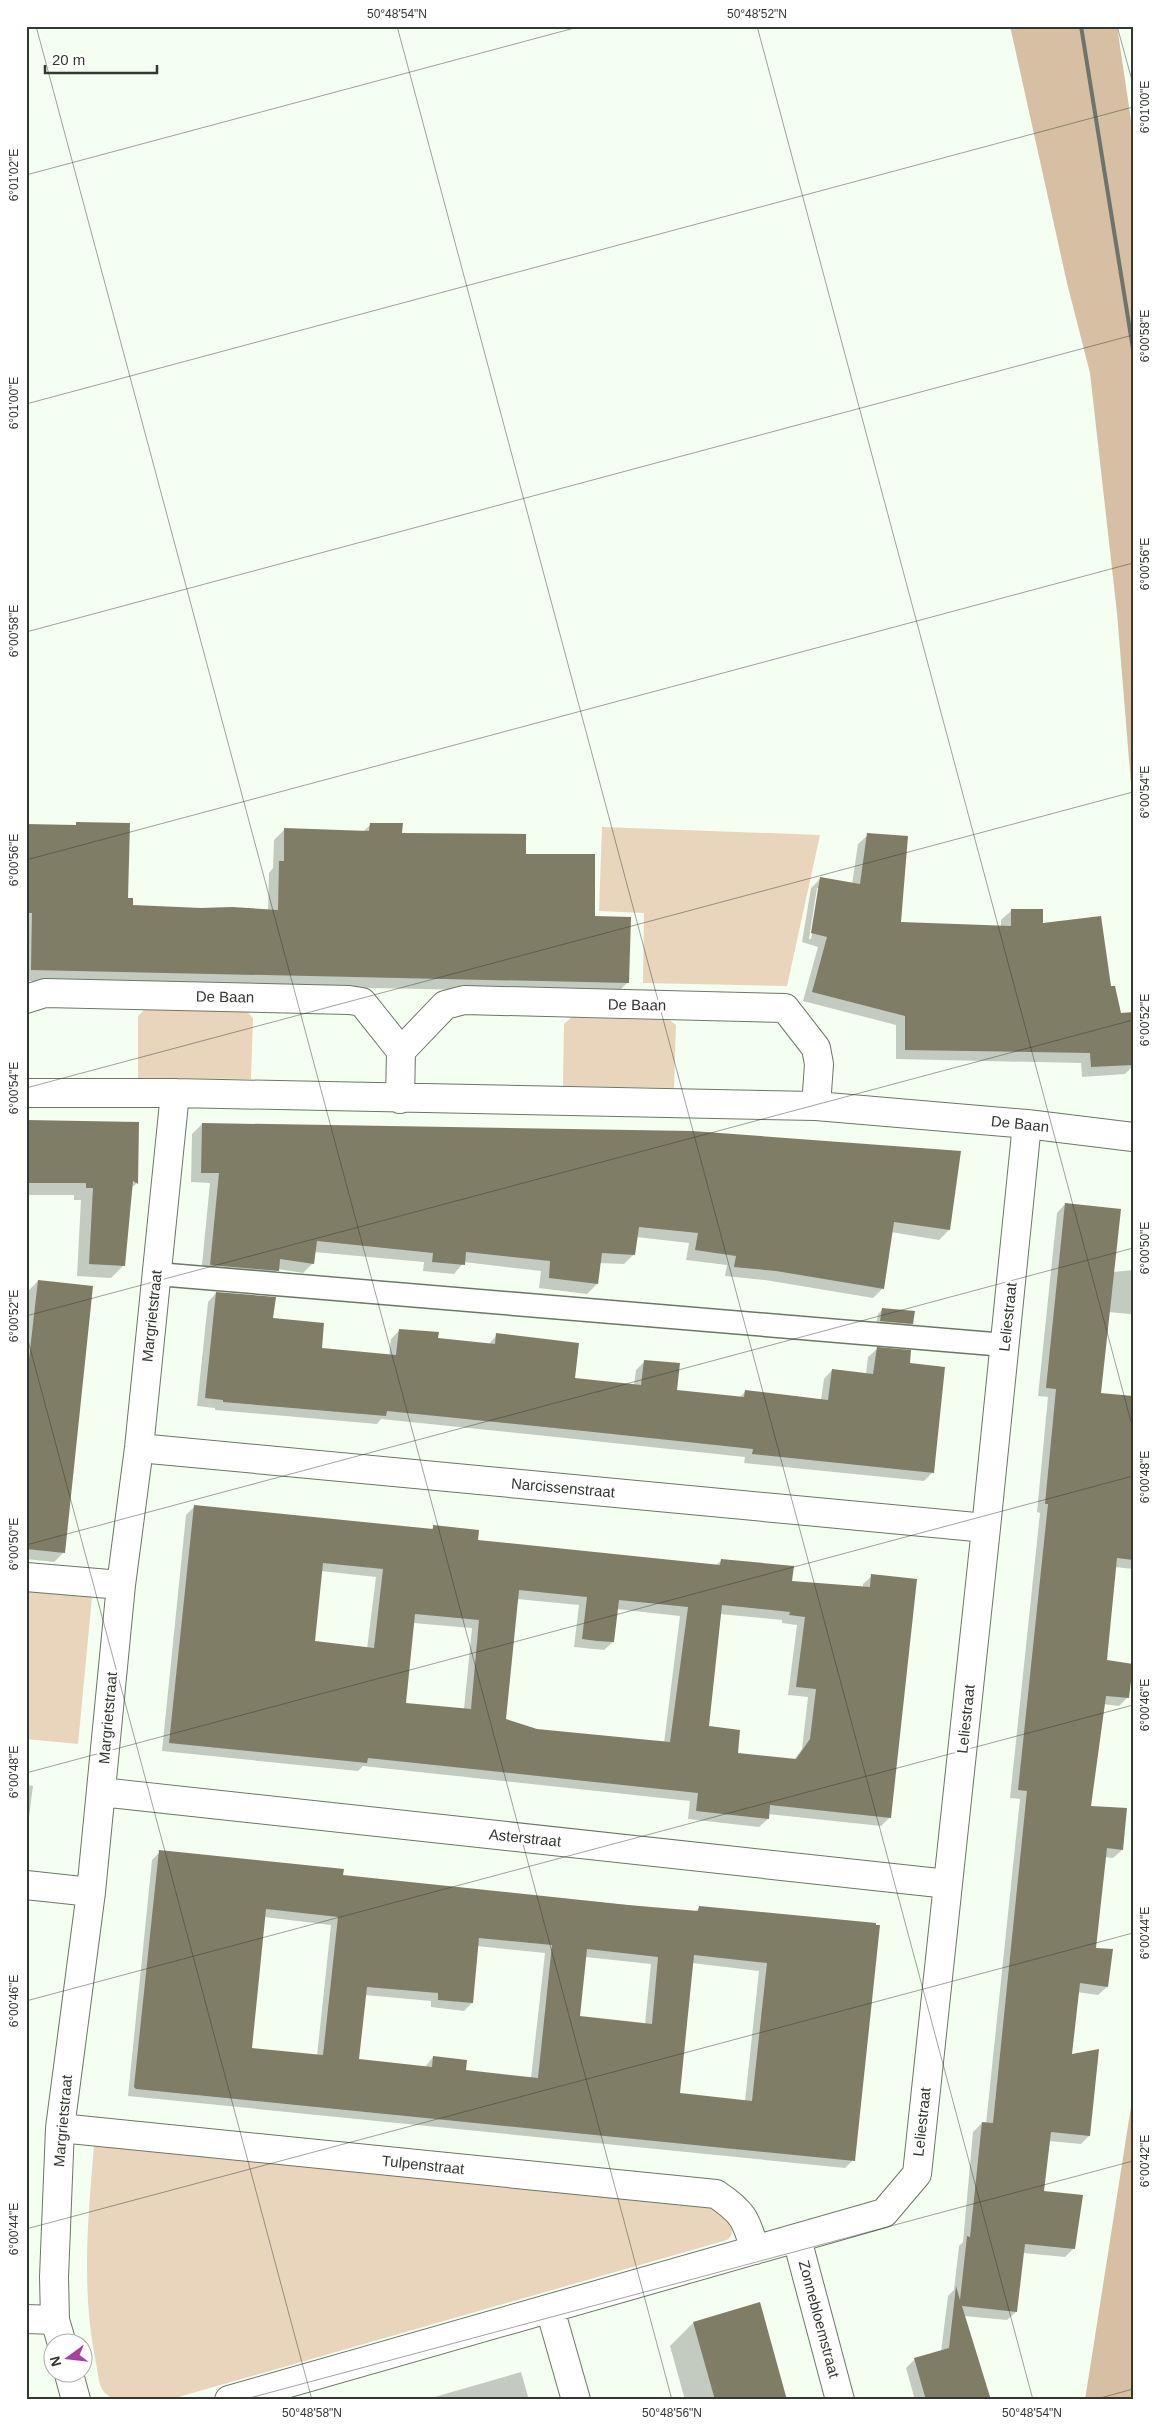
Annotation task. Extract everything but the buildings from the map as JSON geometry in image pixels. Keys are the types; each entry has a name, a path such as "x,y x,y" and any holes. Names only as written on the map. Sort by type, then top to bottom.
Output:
{"street":[{"name":"De Baan","path":"26,999 46,993 349,1000 362,1002 401,1051 445,1005 464,1000 785,1008 816,1048 819,1064 816,1106"},
{"path":"400,1098 401,1051"},
{"name":"De Baan","path":"26,1093 175,1093 816,1106 1027,1124 1133,1137"},
{"name":"Margrietstraat","path":"58,2332 54,2277 60,2128 90,1892 121,1585 139,1448 175,1093"},
{"name":"Leliestraat","path":"797,2239 884,2213 916,2174 986,1528 1027,1124"},
{"name":"Narcissenstraat","path":"139,1448 986,1528"},
{"path":"26,1577 121,1585"},
{"name":"Asterstraat","path":"101,1792 948,1884"},
{"path":"26,1885 90,1892"},
{"name":"Tulpenstraat","path":"60,2128 716,2194 737,2208 749,2229 755,2250"},
{"path":"229,2400 797,2239"},
{"name":"Zonnebloemstraat","path":"797,2239 840,2400"},
{"path":"550,2309 576,2400"},
{"path":"26,2319 58,2332"},
{"path":"72,2384 76,2400"}],"lane":[{"path":"157,1274 1005,1345"}],"shaded area":[{"path":"1010,26 1117,26 1133,134 1133,808 1117,613 1090,373 1067,283"},
{"path":"602,827 820,835 787,986 643,983 644,913 599,911"},
{"path":"151,1003 241,1005 253,1018 251,1079 138,1078 138,1016"},
{"path":"578,1012 662,1014 676,1025 674,1088 563,1086 564,1024"},
{"path":"26,1589 92,1597 78,1744 26,1739"},
{"path":"1133,2094 1133,2400 1085,2400"},
{"path":"94,2146 114,2146 711,2207 724,2212 733,2228 731,2236 727,2240 168,2400 117,2400 102,2389 91,2334 87,2282"}],"railway":[{"path":"1081,26 1133,349"}]}
